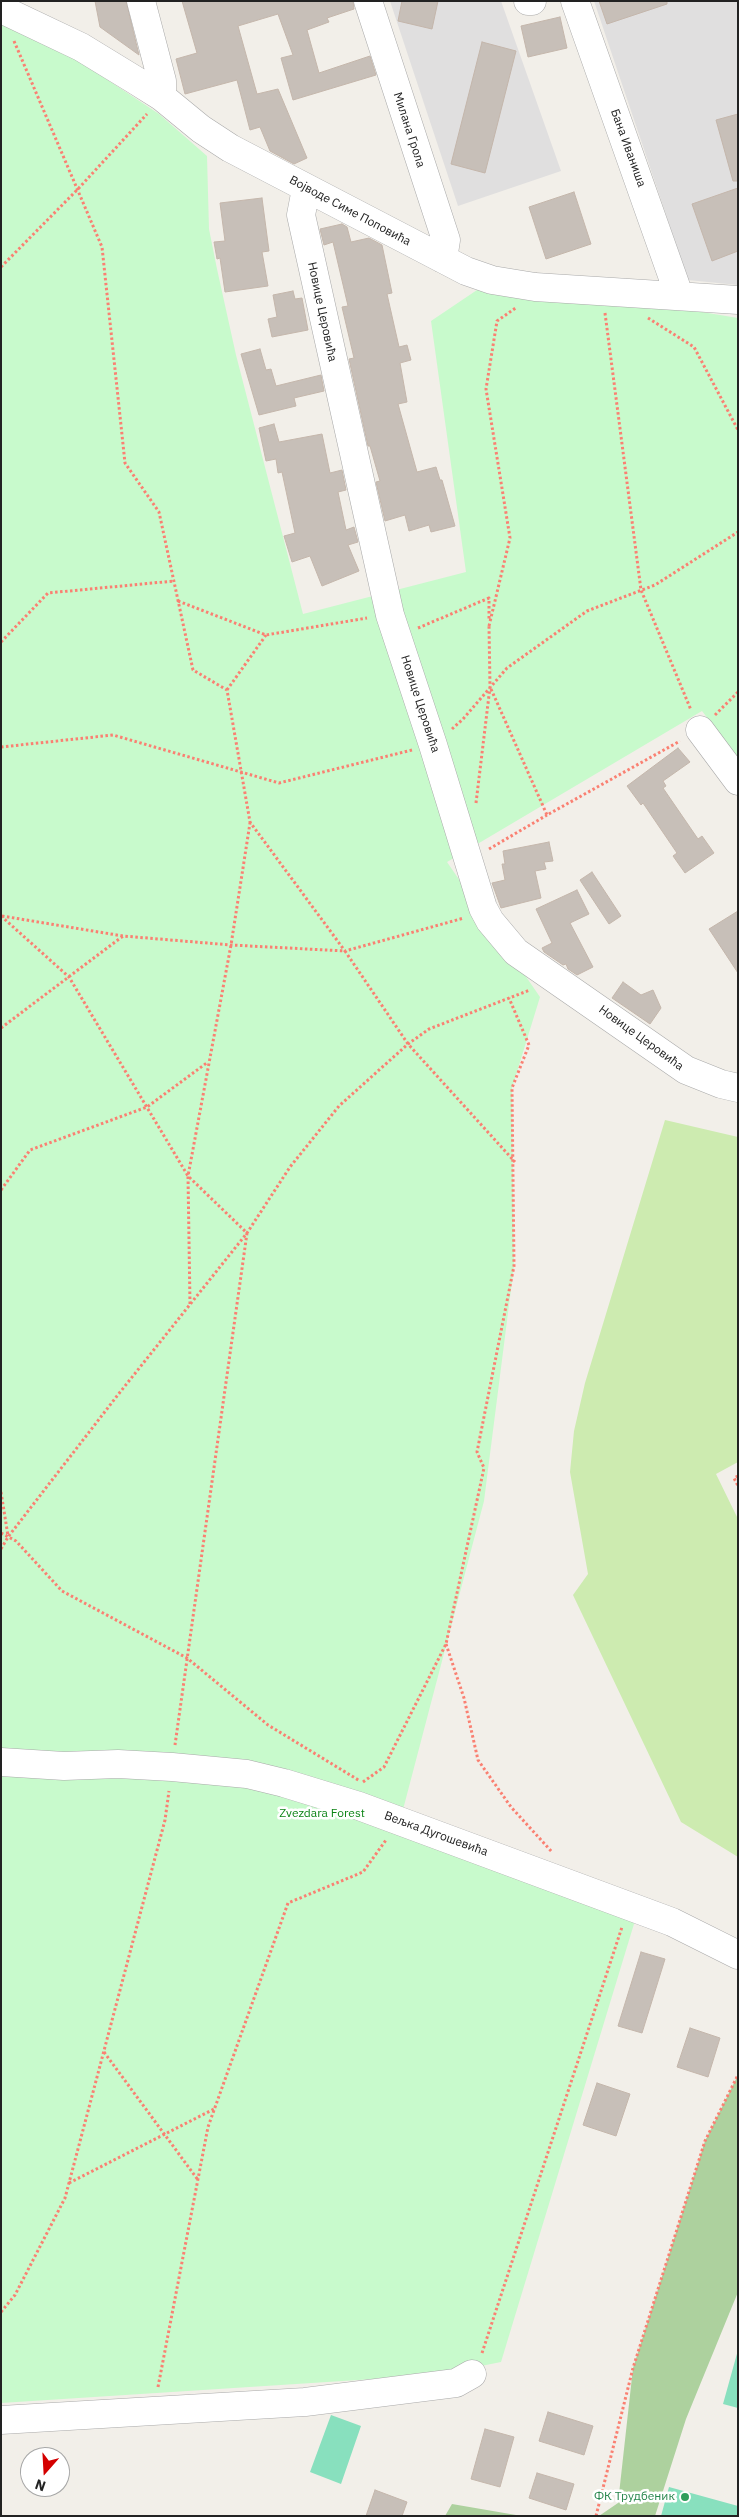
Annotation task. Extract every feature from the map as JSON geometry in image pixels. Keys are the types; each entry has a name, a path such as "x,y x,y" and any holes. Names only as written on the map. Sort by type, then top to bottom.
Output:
{"street":[{"path":"141,1 162,80 162,97"},
{"name":"Милана Грола","path":"368,1 446,240 443,259"},
{"name":"Бана Иваниша","path":"575,1 679,295"},
{"name":"Војводе Симе Поповића","path":"1,8 81,47 162,97 201,129 224,144 306,189 466,271 492,280 543,288 602,290 738,300"},
{"name":"Новице Церовића","path":"306,189 301,215 394,626 433,745 478,894 490,921 508,945 686,1070 721,1084 738,1088"},
{"path":"700,730 738,781"},
{"name":"Вељка Дугошевића","path":"1,1762 64,1766 118,1764 172,1767 247,1774 359,1793 400,1821 672,1922 738,1954"},
{"path":"1,2420 154,2412 314,2400 456,2383 472,2374"}],"path":[{"path":"11,37 15,42 102,247 125,463 159,512 193,670 227,690"},
{"path":"1,267 78,189 162,97"},
{"path":"490,626 510,538 486,388 497,321 543,288"},
{"path":"602,290 641,590 700,730"},
{"path":"644,316 694,347 738,430"},
{"path":"1,747 113,735 279,782 433,745 463,719 507,668 587,611 655,585 738,532"},
{"path":"1,642 48,593 174,581"},
{"path":"178,601 266,635 394,626 489,598 490,687 475,813"},
{"path":"190,1304 188,1176 231,945 250,822 227,690 266,635"},
{"path":"490,687 547,814"},
{"path":"469,861 547,814 700,730 738,692"},
{"path":"250,822 345,951 408,1044 514,1161"},
{"path":"1,916 123,936 231,945 345,951 464,918 478,894"},
{"path":"1,916 69,978 188,1176 247,1233"},
{"path":"1,1028 123,936"},
{"path":"1,1549 8,1536 247,1233 290,1167 339,1106 408,1044 429,1029 556,980"},
{"path":"1,1533 16,1541 62,1591 187,1658 268,1725 359,1793 384,1767 446,1644 484,1468 477,1452 514,1266 512,1088 530,1045 509,998"},
{"path":"1,1190 30,1150 147,1107 209,1062"},
{"path":"1,2312 15,2296 65,2198 165,1820 247,1233"},
{"path":"738,1476 734,1478 738,1486"},
{"path":"1,1492 8,1536"},
{"path":"446,1644 464,1698 478,1760 511,1807 555,1856 561,1881"},
{"path":"154,2412 208,2127 288,1903 363,1872 400,1821"},
{"path":"472,2374 480,2358 629,1906"},
{"path":"104,2052 198,2180"},
{"path":"596,2516 633,2368 705,2141 738,2075"},
{"path":"69,2184 214,2109"}],"shaded area":[{"path":"390,1 501,1 561,171 458,206"},
{"path":"594,1 738,1 738,285 688,280"}],"green space":[{"name":"Zvezdara Forest","path":"1,9 159,114 207,156 209,229 217,269 236,355 303,614 466,572 431,321 477,290 678,308 738,318 738,758 702,711 447,862 540,997 512,1088 514,1266 484,1501 400,1821 637,1914 501,2362 436,2375 1,2403"},
{"path":"665,1120 738,1137 738,1462 716,1474 738,1519 738,1857 681,1822 573,1595 588,1574 570,1472 574,1431 585,1383"},
{"path":"738,2075 738,2292 686,2419 655,2516 599,2516 618,2503 633,2368 705,2141"},
{"path":"738,2350 738,2408 723,2404"},
{"path":"331,2415 361,2426 341,2484 310,2472"},
{"name":"ФК Трудбеник","path":"669,2487 738,2506 738,2516 661,2516"},
{"path":"452,2504 516,2515 518,2516 445,2516"}],"building":[{"path":"95,1 126,1 139,55 100,27"},
{"path":"182,1 353,1 354,9 327,18 329,22 307,30 319,73 370,56 376,75 293,100 281,58 293,55 278,14 238,26 257,94 278,89 307,158 294,164 270,151 260,127 250,130 237,80 185,94 176,59 197,53"},
{"path":"402,1 438,1 432,29 398,21"},
{"path":"599,1 667,1 667,4 607,24"},
{"path":"560,17 567,48 528,57 521,26"},
{"path":"482,42 516,51 485,173 451,164"},
{"path":"738,114 738,181 733,181 716,120"},
{"path":"738,188 738,251 712,261 692,204"},
{"path":"574,192 591,244 546,259 529,207"},
{"path":"262,198 269,251 262,252 268,286 225,292 220,258 217,259 214,242 225,241 220,203"},
{"path":"342,224 347,227 351,242 369,238 382,245 392,293 387,294 399,347 407,345 411,360 400,363 407,402 398,404 417,472 436,467 440,480 442,480 455,526 431,532 429,525 409,531 405,515 385,521 376,482 380,481 370,446 368,446 349,359 354,358 342,307 348,306 333,242 324,245 320,229"},
{"path":"293,291 295,299 302,298 308,330 272,337 268,319 277,317 273,295"},
{"path":"260,349 266,370 271,369 276,386 321,375 324,391 294,398 296,406 259,415 241,354"},
{"path":"274,424 279,442 322,434 330,473 342,470 346,490 338,492 346,530 354,527 358,542 348,545 359,571 322,586 310,556 292,562 284,536 295,533 282,472 278,473 276,459 266,461 259,428"},
{"path":"678,748 690,762 663,781 666,786 663,788 698,839 702,836 714,853 685,873 673,856 677,853 643,803 641,805 627,786"},
{"path":"549,842 553,861 544,862 546,869 535,871 541,898 501,908 492,883 505,880 502,864 505,864 503,851"},
{"path":"592,872 621,916 609,924 580,880"},
{"path":"577,890 589,914 570,923 593,967 577,975 568,969 566,964 563,965 544,952 542,948 552,943 536,909"},
{"path":"738,911 738,973 709,929"},
{"path":"623,982 641,995 653,990 661,1008 650,1024 612,998"},
{"path":"641,1952 665,1959 642,2033 618,2026"},
{"path":"690,2028 720,2038 708,2077 677,2067"},
{"path":"597,2083 630,2094 616,2136 583,2125"},
{"path":"548,2412 593,2426 584,2455 539,2441"},
{"path":"485,2429 514,2437 500,2487 471,2479"},
{"path":"537,2473 574,2484 566,2510 529,2498"},
{"path":"375,2490 407,2502 402,2516 366,2516"}],"place":[{"name":"ФК Трудбеник","path":"685,2497"}]}
